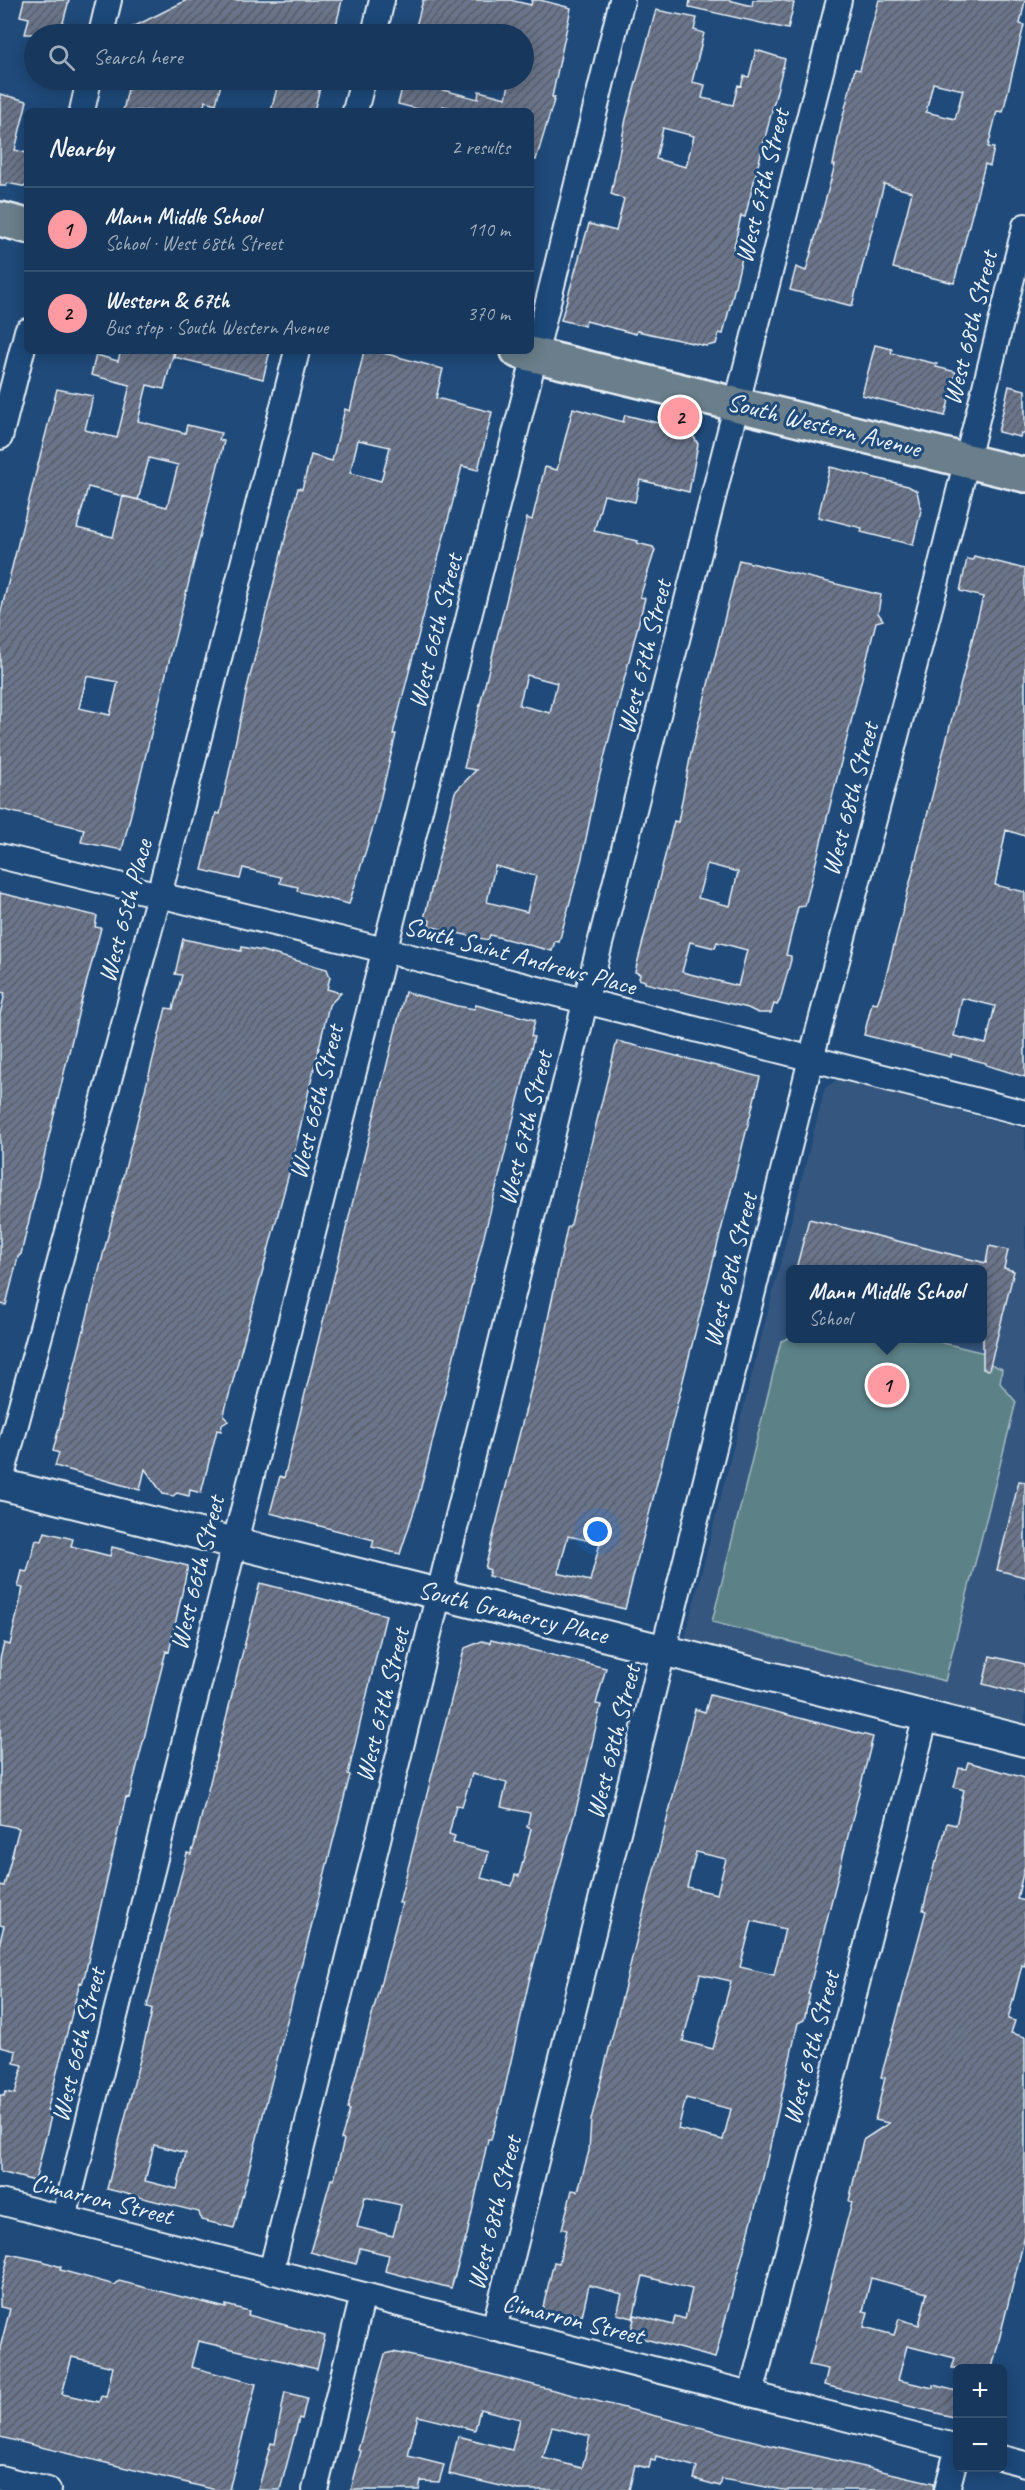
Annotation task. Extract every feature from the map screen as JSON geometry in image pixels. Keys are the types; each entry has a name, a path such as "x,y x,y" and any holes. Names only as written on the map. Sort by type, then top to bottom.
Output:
{"main road":[{"path":"0,219 24,225"},
{"name":"South Western Avenue","path":"530,354 1025,475"}],"street":[{"path":"103,24 109,0"},
{"path":"376,24 382,0"},
{"name":"West 66th Street","path":"534,324 622,0"},
{"name":"West 67th Street","path":"271,2272 585,1003 839,0"},
{"path":"83,108 87,90"},
{"path":"357,108 361,90"},
{"name":"West 68th Street","path":"495,2329 811,1059 934,592 1025,226"},
{"path":"0,437 24,343"},
{"name":"West 65th Place","path":"0,1483 159,895 296,354"},
{"name":"West 66th Street","path":"64,2218 384,950 526,354"},
{"name":"South Saint Andrews Place","path":"0,856 384,950 585,1003 1025,1113"},
{"name":"South Gramercy Place","path":"0,1483 1025,1741"},
{"name":"West 69th Street","path":"751,2394 926,1716"},
{"name":"Cimarron Street","path":"0,2202 953,2446"},
{"path":"315,2490 363,2295"},
{"path":"1007,2459 1025,2464"},
{"path":"947,2490 953,2464"},
{"path":"0,2478 48,2490"}],"shaded area":[{"path":"838,1079 1025,1129 1025,1726 684,1641 825,1088"}],"green space":[{"path":"786,1339 786,1343 944,1343 989,1354 988,1363 1002,1369 1000,1383 1016,1402 945,1681 712,1622 781,1341"}],"building":[{"path":"24,0 69,0 63,24 28,24 29,18 20,16"},
{"path":"187,0 342,0 336,24 139,24"},
{"path":"423,0 510,0 531,5 532,0 540,0 571,8 552,97 555,97 536,160 534,160 534,108 451,108 443,106 443,108 414,108 398,104 402,90 443,90 478,99 479,91 506,98 508,90 534,90 534,24 417,24"},
{"path":"690,0 729,0 752,6 753,0 781,0 794,3 788,29 689,7"},
{"path":"879,0 1025,0 1020,24 1024,25 1003,112 997,111 988,147 994,148 990,166 985,164 954,283 893,268 912,192 884,184 852,306 790,290 796,267 806,271 835,165 833,165 841,124 855,69 860,70","holes":["933,83 963,90 955,119 926,112"]},
{"path":"656,10 697,18 694,30 704,33 692,82 705,85 702,98 733,105 738,85 741,86 744,76 749,77 756,50 785,59 745,217 741,216 733,251 743,254 723,334 719,333 716,344 706,346 637,331 636,334 586,321 585,326 561,320 589,224 616,231 624,199 611,194 626,119","holes":["663,128 694,136 686,167 656,159"]},
{"path":"128,90 220,90 216,104 205,101 204,108 124,108"},
{"path":"276,90 319,90 315,108 272,108"},
{"path":"0,94 27,101 15,150 24,152 24,186 7,183 6,186 0,186"},
{"path":"875,345 892,349 891,353 937,364 936,367 956,372 945,416 862,395"},
{"path":"120,354 173,354 164,389 147,385 138,421 185,433 187,425 221,433 219,440 224,441 122,850 81,842 84,829 0,809 0,615 57,389 93,396 85,430 117,438 130,385 91,375 96,355 118,361","holes":["149,458 178,465 167,507 138,500","88,487 123,496 113,537 77,528","87,676 118,682 110,715 79,708"]},
{"path":"174,354 269,354 263,379 174,357"},
{"path":"363,354 387,354 443,369 436,398 492,412 478,470 462,466 393,734 396,734 375,821 349,904 297,891 298,887 280,883 281,877 243,868 240,879 202,870 216,813 220,814 248,684 298,488 302,489 311,455 332,461 345,409 350,411","holes":["358,440 390,447 381,481 350,473"]},
{"path":"1009,386 1025,390 1025,434 1021,433 1020,437 998,432"},
{"path":"573,408 623,422 625,415 671,426 670,429 692,434 698,444 689,492 640,480 635,502 604,495 594,531 638,541 637,543 653,547 655,550 640,597 645,598 596,790 582,858 559,942 555,941 552,951 490,935 488,940 452,932 429,926 430,920 424,919 455,792 476,770 464,768 527,518 532,520 545,467 557,470","holes":["527,675 557,683 550,713 519,705","495,866 536,876 527,912 487,902"]},
{"path":"830,467 908,486 917,491 921,510 913,545 861,532 862,528 818,517"},
{"path":"974,556 1025,569 1025,836 1006,830 995,885 1025,892 1025,1077 986,1065 986,1063 951,1054 951,1057 864,1035 872,1003 877,1004 884,984 983,597 960,591 967,559 973,560","holes":["962,998 995,1006 986,1044 954,1036"]},
{"path":"739,560 881,595 878,613 883,620 876,622 805,906 798,907 786,955 791,956 791,960 780,1000 777,1005 774,1004 771,1013 758,1013 748,1008 645,983 639,979 640,974 635,972 674,821 678,822 691,753","holes":["707,864 738,872 730,906 698,898","690,942 715,948 717,942 747,950 738,986 682,972"]},
{"path":"0,893 97,916 95,927 101,928 79,1010 21,1254 18,1257 6,1305 0,1304 0,1014 5,993 0,992"},
{"path":"183,939 241,951 242,947 262,951 327,969 330,977 327,989 341,993 329,1005 292,1162 225,1410 224,1416 228,1421 222,1425 221,1431 217,1430 201,1493 190,1490 189,1496 177,1493 173,1496 163,1494 145,1469 140,1490 55,1466 59,1453 53,1451 166,1008 173,1009 182,975 175,974"},
{"path":"405,992 457,1006 475,1009 476,1005 535,1020 531,1036 534,1037 418,1499 400,1554 372,1547 374,1540 270,1513 280,1476 284,1478"},
{"path":"617,1041 760,1077 625,1609 488,1576 490,1570 485,1568 544,1338 567,1228 571,1224","holes":["568,1536 600,1543 590,1581 558,1573"]},
{"path":"809,1219 986,1263 989,1246 1008,1250 1004,1268 1014,1271 989,1370 983,1369 983,1343 987,1343 987,1265 797,1265"},
{"path":"1019,1481 1025,1482 1025,1577 997,1570"},
{"path":"45,1532 73,1539 71,1546 110,1556 112,1547 188,1566 169,1652 166,1651 129,1798 126,1797 85,1974 82,1983 80,1982 47,2111 52,2112 35,2181 0,2172 0,2095 4,2096 5,2092 15,2094 23,2065 14,2063 16,2051 0,2047 0,1941 4,1926 0,1925 0,1885 4,1886 19,1828 0,1824 0,1659 4,1643 10,1645 23,1588 18,1587 22,1571 27,1572 36,1540 42,1541"},
{"path":"260,1583 386,1615 348,1774 350,1775 234,2228 201,2220 199,2212 107,2189 151,2016 152,2008 147,2007 187,1853 191,1854","holes":["154,2145 186,2153 177,2189 145,2181"]},
{"path":"491,1640 606,1668 596,1704 601,1705 582,1787 529,1981 502,2101 491,2139 488,2139 467,2235 451,2288 385,2271 389,2255 360,2248 356,2264 310,2252 331,2179 334,2180 344,2140 341,2139 350,2110 348,2109 350,2098 402,1903 399,1903 463,1654 465,1648 482,1641 490,1643","holes":["472,1774 507,1783 501,1807 530,1813 527,1827 531,1829 519,1876 515,1875 512,1886 481,1878 489,1852 453,1843 455,1836 449,1834 456,1805 462,1806","365,2197 401,2205 393,2236 357,2227"]},
{"path":"990,1656 1025,1664 1025,1695 983,1684"},
{"path":"710,1695 873,1737 808,1994 810,1994 804,2020 798,2023 762,2182 715,2358 630,2335 635,2315 673,2325 675,2316 685,2319 692,2289 643,2276 633,2318 617,2314 622,2294 589,2285 582,2316 571,2313 569,2318 542,2311 554,2262 559,2263 567,2230 562,2229 572,2190 578,2191 589,2151 591,2120 695,1709 705,1712","holes":["696,1852 726,1859 717,1894 687,1887","752,1921 785,1929 774,1975 740,1967","700,1974 731,1981 713,2049 683,2041","686,2098 731,2109 723,2140 678,2129"]},
{"path":"968,1762 1025,1778 1025,1865 1017,1899 1025,1901 1025,1966 1022,1965 1008,2019 1015,2021 1011,2033 1025,2037 1025,2236 993,2364 953,2364 955,2358 907,2346 898,2380 953,2390 953,2417 824,2385 828,2369 809,2365 852,2202 849,2201 863,2140 889,2123 875,2120 885,2078 881,2077 926,1911 923,1910 935,1862 937,1862 947,1823 956,1825 964,1790 954,1787 959,1768 966,1769","holes":["871,2278 927,2293 919,2325 899,2319 894,2335 864,2327 868,2312 863,2311"]},
{"path":"9,2254 42,2261 61,2267 60,2270 115,2285 119,2281 226,2308 226,2305 249,2311 248,2315 325,2336 317,2369 198,2341 191,2367 256,2384 229,2490 216,2490 0,2437 0,2348 10,2309 0,2307 0,2290","holes":["72,2357 113,2367 106,2397 101,2396 99,2402 62,2394"]},
{"path":"393,2352 455,2365 778,2447 934,2483 933,2490 783,2490 722,2479 720,2486 694,2479 697,2467 656,2456 655,2461 651,2460 649,2468 635,2465 629,2490 518,2490 449,2474 458,2436 512,2450 520,2419 480,2409 475,2430 418,2416 408,2456 444,2465 439,2482 421,2481 419,2490 351,2490 361,2451 358,2450 385,2354","holes":["552,2427 590,2436 582,2468 543,2458"]},
{"path":"285,2392 307,2398 302,2419 299,2418 280,2490 258,2490 271,2443 275,2444"}],"place":[{"name":"Western & 67th","path":"680,417"},
{"name":"Mann Middle School","path":"887,1385"}]}
